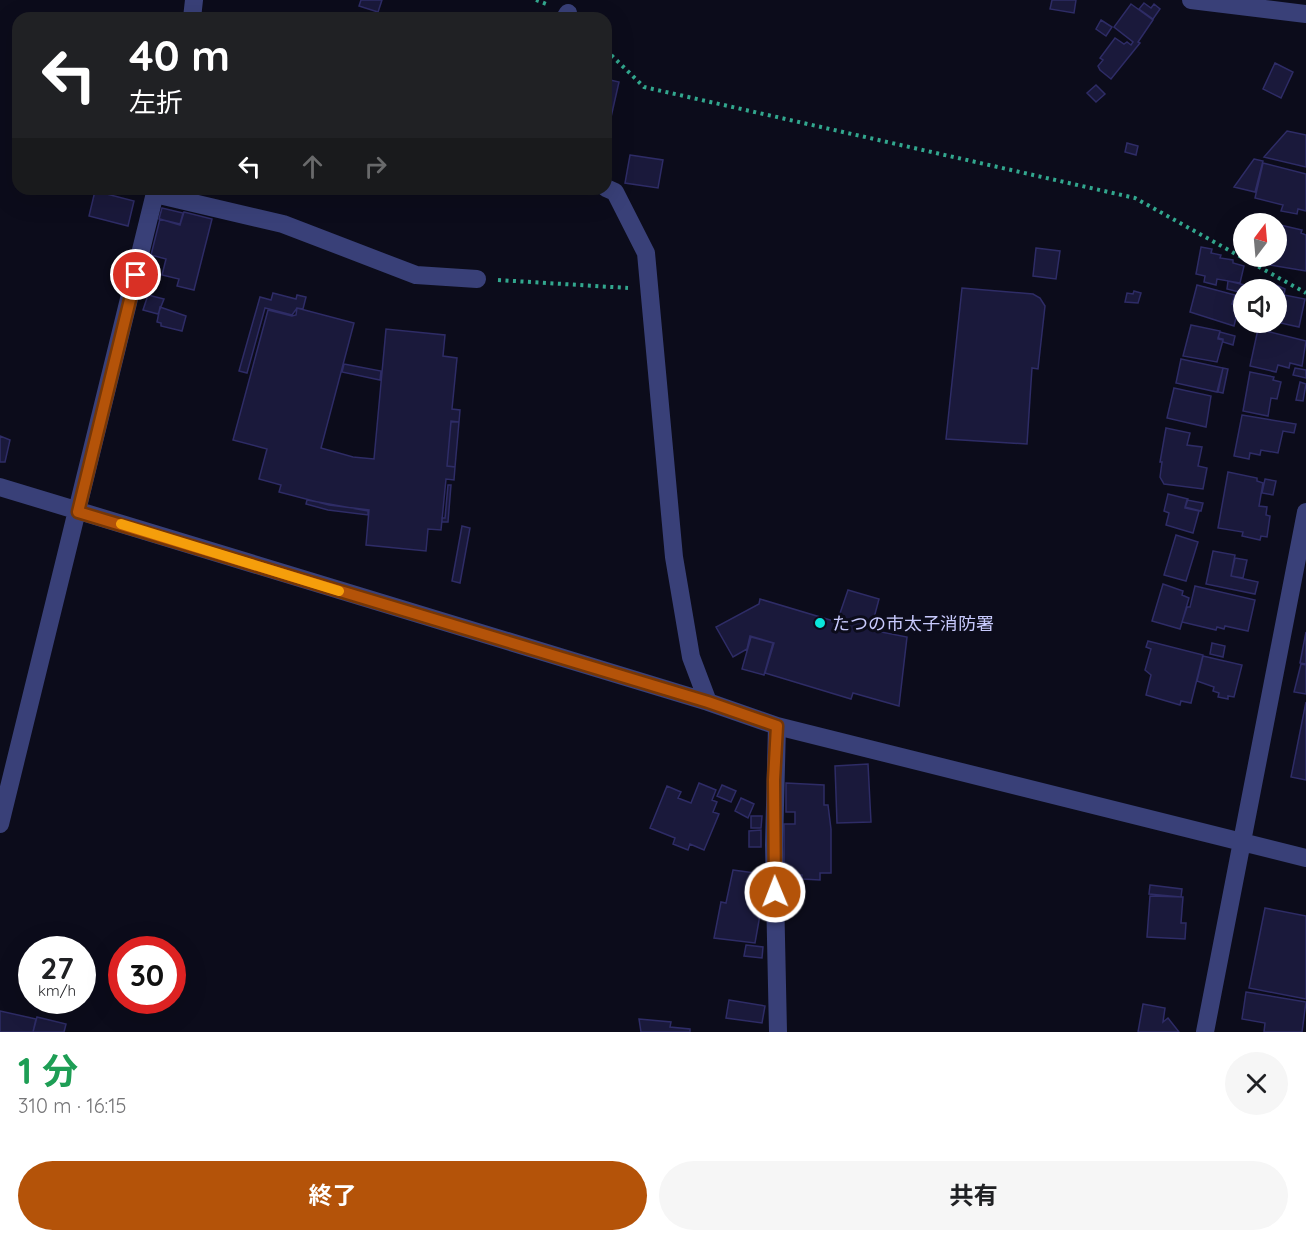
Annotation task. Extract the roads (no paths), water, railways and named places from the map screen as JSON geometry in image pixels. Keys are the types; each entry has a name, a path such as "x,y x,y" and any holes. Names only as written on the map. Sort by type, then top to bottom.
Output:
{"street":[{"path":"1191,0 1306,14"},
{"path":"612,191 615,192 646,253 674,557 691,657 708,702"},
{"path":"0,824 155,195"},
{"path":"171,195 283,224 416,275 477,279"},
{"path":"0,487 708,702 777,726 1306,858"},
{"path":"1205,1032 1240,842 1306,512"},
{"path":"777,726 774,845 778,1032"}],"place":[{"name":"たつの市太子消防署","path":"820,623"}]}
